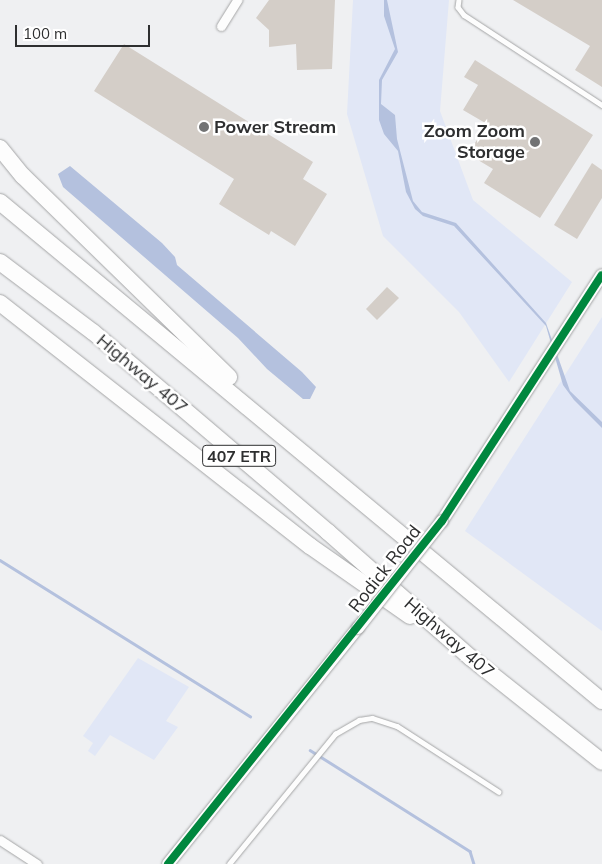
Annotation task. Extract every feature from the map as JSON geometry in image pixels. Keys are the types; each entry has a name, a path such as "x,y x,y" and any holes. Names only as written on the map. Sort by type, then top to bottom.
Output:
{"highway":[{"path":"0,148 23,176 189,336 286,437"},
{"name":"407 ETR","path":"0,202 602,700"},
{"name":"Highway 407","path":"0,262 93,332 328,532 471,658 602,762"},
{"path":"0,303 310,546 471,658"}],"main road":[{"name":"Rodick Road","path":"172,863 442,521 602,275"}],"street":[{"path":"220,26 237,0"},
{"path":"0,840 37,864"}],"lane":[{"path":"459,0 458,7 464,15 602,105"},
{"path":"229,864 329,741 359,720 372,718 397,726 499,792"}],"shaded area":[{"path":"353,0 449,0 440,111 473,200 572,282 509,382 459,312 383,236 347,114"},
{"path":"602,317 602,631 465,531"},
{"path":"138,658 189,687 166,721 178,727 154,760 110,735 95,756 88,751 93,743 83,736"}],"water":[{"path":"384,0 387,0 398,52 382,80 381,104 395,115 397,139 413,201 422,212 456,223 546,323 570,391 602,422 602,428 574,400 563,385 546,326 454,226 423,216 415,209 406,192 398,151 384,134 379,120 379,80 395,49 384,16"},
{"path":"70,166 162,243 175,257 177,265 302,372 316,387 310,399 303,399 267,369 238,338 63,187 58,174"}],"building":[{"path":"269,0 335,0 332,69 297,70 296,44 269,47 269,30 256,18"},
{"path":"513,0 602,0 602,87 575,70 590,46"},
{"name":"Power Stream","path":"124,44 313,162 303,179 327,194 295,246 271,231 269,235 219,204 234,179 94,91"},
{"path":"475,60 593,135 540,218 484,183 493,169 468,154 487,124 463,110 478,85 464,77"},
{"path":"592,163 602,170 602,198 577,239 554,225"},
{"path":"387,287 399,298 377,320 366,309"}],"waterway":[{"path":"0,560 250,716"},
{"path":"310,750 470,851 474,864"}],"cycle path":[{"path":"168,864 442,521 602,275"}],"place":[{"name":"Power Stream","path":"204,127"},
{"name":"Zoom Zoom Storage","path":"535,142"}]}
